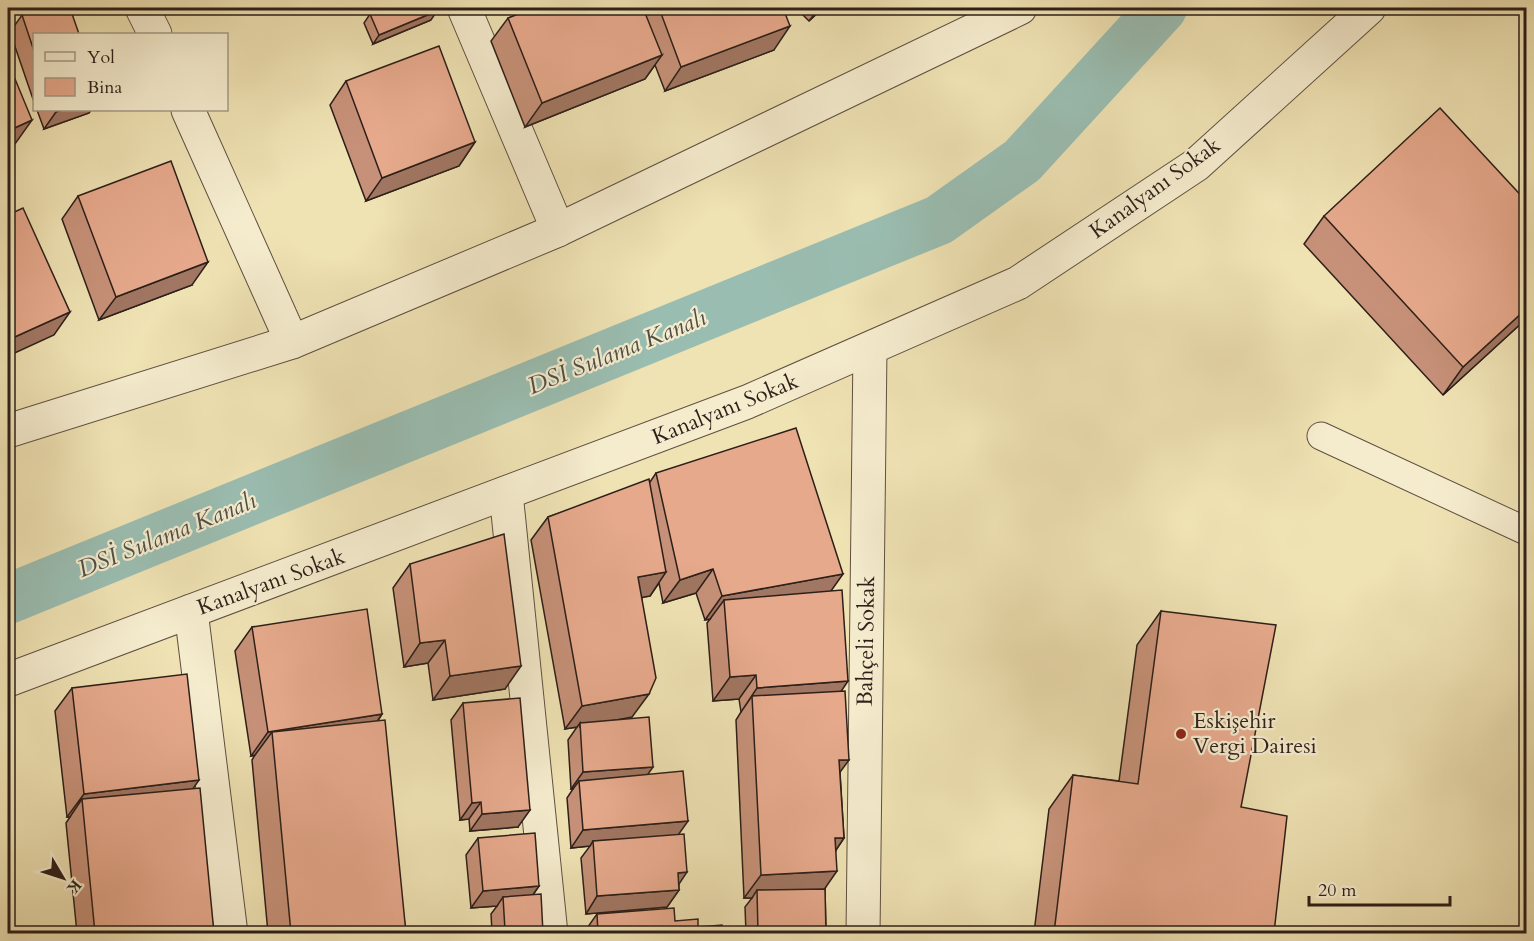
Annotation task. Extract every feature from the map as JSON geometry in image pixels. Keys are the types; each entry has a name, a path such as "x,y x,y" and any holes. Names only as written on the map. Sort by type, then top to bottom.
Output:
{"street":[{"path":"142,8 154,33"},
{"path":"464,8 558,230"},
{"path":"8,431 292,342 558,230 1020,8"},
{"name":"Kanalyanı Sokak","path":"8,680 747,402 1018,283 1196,165 1370,8"},
{"path":"188,111 292,342"},
{"name":"Bahçeli Sokak","path":"863,933 870,349"},
{"path":"506,493 551,933"},
{"path":"191,611 231,933"}],"lane":[{"path":"1321,436 1527,531"}],"building":[{"path":"43,8 70,8 79,33 33,33 33,48 22,15"},
{"path":"385,8 436,8 437,11 379,35 370,14"},
{"path":"534,8 643,8 662,55 542,103 508,18"},
{"path":"659,8 783,8 790,26 681,67"},
{"path":"439,46 475,142 382,178 346,81"},
{"path":"8,62 32,120 8,131"},
{"path":"1440,108 1527,202 1527,308 1463,367 1324,216"},
{"path":"171,161 208,262 116,297 78,196"},
{"path":"23,208 70,312 8,340 8,215"},
{"path":"796,428 843,574 722,596 713,569 680,580 656,473"},
{"path":"649,479 666,572 638,577 656,678 649,694 582,706 548,517"},
{"path":"504,534 521,666 450,676 445,640 420,643 410,564"},
{"path":"842,590 848,681 757,688 756,675 730,677 724,600"},
{"path":"367,609 382,714 268,732 252,627"},
{"name":"Eskişehir Vergi Dairesi","path":"1161,611 1276,625 1241,807 1287,816 1274,933 1054,933 1073,775 1138,784"},
{"path":"187,674 199,780 84,794 72,688"},
{"path":"845,691 849,760 839,760 844,838 835,838 837,871 761,875 752,696"},
{"path":"520,698 530,810 482,814 481,802 472,803 463,703"},
{"path":"649,717 653,767 583,772 580,723"},
{"path":"385,720 406,933 291,933 272,732"},
{"path":"683,771 688,821 583,830 579,781"},
{"path":"200,788 214,933 95,933 82,799"},
{"path":"535,833 539,886 483,891 478,838"},
{"path":"684,834 687,872 678,873 679,890 597,896 593,841"},
{"path":"825,889 826,933 758,933 757,890"},
{"path":"541,894 543,933 477,933 505,930 503,897"},
{"path":"674,908 675,921 698,919 698,927 722,925 722,933 598,933 597,914"}],"waterway":[{"name":"DSİ Sulama Kanalı","path":"8,599 939,220 1022,161 1162,8"}],"place":[{"name":"Eskişehir Vergi Dairesi","path":"1181,734"}]}
